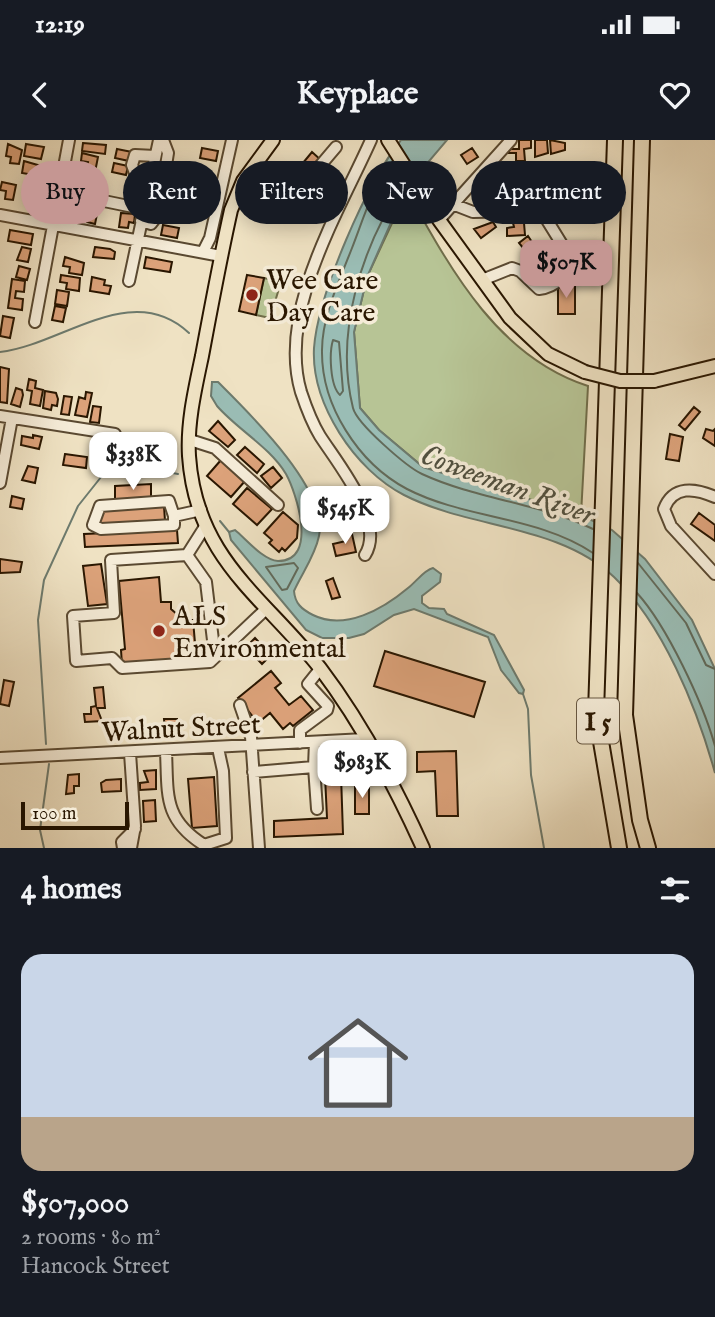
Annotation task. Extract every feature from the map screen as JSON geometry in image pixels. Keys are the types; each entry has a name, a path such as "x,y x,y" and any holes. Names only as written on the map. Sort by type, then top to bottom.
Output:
{"highway":[{"name":"I 5","path":"615,140 596,712 619,848"},
{"name":"I 5","path":"642,140 625,715 640,820 648,848"}],"main road":[{"path":"273,140 243,181 231,210 191,408 190,440 194,493 206,525 234,574 320,669 365,739 423,848"},
{"path":"388,140 402,161"},
{"path":"442,224 529,340 566,365 620,381 654,381 715,366"}],"street":[{"path":"154,161 161,140"},
{"path":"161,140 168,153 167,161"},
{"path":"203,253 210,238 232,140"},
{"path":"365,555 372,537 343,465 321,436 308,412 300,389 296,337 306,292 320,254 371,140"},
{"path":"457,203 511,140"},
{"path":"64,161 66,141"},
{"path":"325,161 336,147"},
{"path":"133,161 135,155 155,156"},
{"path":"0,215 221,256"},
{"path":"129,281 140,224"},
{"path":"482,280 512,268 520,271 539,289 544,289 568,272 571,259 549,224"},
{"path":"35,322 54,226"},
{"path":"0,416 115,434"},
{"path":"0,483 12,418"},
{"path":"190,440 215,448 232,460 278,505"},
{"path":"715,497 691,490 680,491 672,495 664,509 671,526 715,573"},
{"path":"169,501 174,516 174,525 101,529 93,525 100,506 169,501"},
{"path":"174,516 201,510"},
{"path":"187,555 206,525"},
{"path":"187,555 111,560 114,613 73,616 76,661 112,658 122,668 209,662 266,609"},
{"path":"187,555 206,582 215,657"},
{"path":"300,743 300,730 327,710 328,706 307,684 320,669"},
{"path":"240,705 251,746 260,848"},
{"name":"Walnut Street","path":"0,758 365,739"},
{"path":"315,742 317,809"},
{"path":"166,751 170,812 183,832 204,845 226,838 223,771 218,748"},
{"path":"130,752 135,829 131,848"},
{"path":"253,772 314,767"},
{"path":"123,848 122,842 135,829"}],"green space":[{"path":"392,224 426,224 460,280 503,332 528,354 556,373 588,386 581,515 423,467 379,430 360,408 354,332 367,277"},
{"path":"264,278 281,282 270,318 256,315"}],"water":[{"path":"401,140 447,140 429,161 387,161"},
{"path":"362,206 362,224 390,224 367,277 354,332 360,408 379,430 423,467 581,515 612,530 645,559 692,620 715,669 715,773 699,722 676,668 648,618 614,577 592,560 567,547 513,529 457,515 404,495 369,469 339,433 320,391 314,348 324,299"},
{"path":"212,382 218,382 266,432 300,475 312,497 319,517 319,536 294,591 302,608 325,619 351,619 387,603 433,568 441,574 440,582 422,596 422,603 429,608 444,609 447,614 494,635 524,690 523,694 519,693 501,670 488,637 414,609 394,615 364,634 349,638 322,638 306,630 231,540 229,532 235,530 261,553 278,561 291,558 298,550 301,524 295,495 286,474 263,447 217,406 211,396"}],"building":[{"path":"519,140 531,140 531,148 524,149 525,161 516,161 516,153 509,153 509,149 519,149"},
{"path":"535,140 547,140 548,153 535,157"},
{"path":"550,140 565,143 565,150 551,154"},
{"path":"83,143 106,145 105,154 82,151"},
{"path":"8,144 22,150 19,164 10,163 11,157 6,156"},
{"path":"26,144 44,147 41,159 24,156"},
{"path":"202,148 218,151 216,161 200,158"},
{"path":"472,148 478,157 467,164 461,155"},
{"path":"117,149 132,152 129,161 115,158"},
{"path":"312,152 322,161 305,161"},
{"path":"82,153 98,157 97,161 81,161"},
{"path":"114,163 123,165 123,174 112,172"},
{"path":"2,182 16,185 13,200 5,199 6,191 0,190"},
{"path":"123,213 123,224 129,224 128,228 119,227"},
{"path":"488,224 494,224 496,227 481,238 474,229"},
{"path":"513,224 524,224 525,235 507,236 507,228 514,227"},
{"path":"163,225 179,228 177,238 161,235"},
{"path":"10,230 33,234 31,245 8,241"},
{"path":"528,236 536,248 528,254 519,243"},
{"path":"22,247 31,249 28,262 17,260"},
{"path":"95,247 115,252 114,259 93,257"},
{"path":"65,257 84,263 82,275 69,273 70,267 63,266"},
{"path":"146,257 172,262 170,272 144,268"},
{"path":"19,266 30,269 27,280 16,277"},
{"path":"61,275 80,278 79,291 66,289 67,283 60,282"},
{"name":"Wee Care Day Care","path":"247,275 264,278 256,315 239,311"},
{"path":"92,277 105,280 104,285 111,286 109,294 90,291"},
{"path":"12,279 25,281 24,292 16,291 15,298 23,299 22,310 8,308"},
{"path":"558,286 575,286 575,314 558,314"},
{"path":"57,290 69,292 67,306 55,304"},
{"path":"55,306 66,308 63,322 52,320"},
{"path":"3,316 14,318 10,338 0,336"},
{"path":"0,367 9,369 7,403 0,402"},
{"path":"29,379 36,381 35,388 43,390 40,406 30,404 32,391 27,390"},
{"path":"16,388 22,390 20,407 11,404"},
{"path":"45,391 56,393 58,399 57,406 52,405 51,410 43,408"},
{"path":"86,392 92,393 87,417 75,415 79,397 85,399"},
{"path":"64,396 72,397 69,415 61,414"},
{"path":"93,406 101,407 99,423 90,422"},
{"path":"694,407 700,412 685,430 679,425"},
{"path":"218,421 235,440 228,447 209,431"},
{"path":"706,429 715,429 715,446 703,438"},
{"path":"670,434 683,437 679,461 666,459"},
{"path":"33,435 42,437 39,449 21,445 22,436 33,438"},
{"path":"245,447 264,464 257,473 237,455"},
{"path":"65,454 87,457 86,468 63,465"},
{"path":"221,460 245,481 231,497 207,476"},
{"path":"28,466 38,468 35,483 22,480"},
{"path":"273,467 282,478 271,488 261,476"},
{"path":"151,484 151,499 115,500 115,486"},
{"path":"247,488 272,509 257,525 233,504"},
{"path":"12,496 24,499 22,509 10,507"},
{"path":"164,506 165,521 100,525 100,510"},
{"path":"283,512 298,525 297,538 285,551 282,548 279,552 269,543 272,540 264,533"},
{"path":"699,513 715,525 715,541 691,524"},
{"path":"177,530 178,543 85,547 84,534"},
{"path":"352,534 356,552 336,556 333,544 346,541 345,535"},
{"path":"0,559 22,562 20,572 0,573"},
{"path":"101,564 107,604 88,606 83,566"},
{"name":"ALS Environmental","path":"159,577 161,602 171,602 171,609 179,616 185,615 186,620 193,620 195,643 206,644 207,658 122,665 121,650 125,649 119,581"},
{"path":"333,578 340,597 332,599 326,581"},
{"path":"255,638 271,655 262,664 246,647"},
{"path":"385,651 485,682 474,717 374,686"},
{"path":"271,671 281,683 275,688 289,705 301,696 313,710 293,726 290,723 283,729 270,713 258,723 238,698"},
{"path":"4,680 14,682 9,706 0,704"},
{"path":"103,687 105,708 97,708 102,721 85,722 84,714 91,714 91,707 96,706 94,688"},
{"path":"164,719 177,719 177,730 165,731"},
{"path":"456,751 458,816 437,816 435,771 417,772 417,752"},
{"path":"156,770 156,789 140,790 140,783 148,782 144,771"},
{"path":"79,774 79,786 74,786 74,793 66,794 68,775"},
{"path":"341,775 343,834 274,837 274,821 327,818 325,776"},
{"path":"214,777 217,826 192,828 188,779"},
{"path":"121,779 121,791 102,792 101,783"},
{"path":"355,785 369,785 369,814 355,814"},
{"path":"155,800 156,821 144,822 143,801"}],"waterway":[{"path":"0,352 24,347 120,313 144,312 167,318 189,333"},
{"path":"46,744 38,620 44,580 78,506 109,467 124,464 178,474"},
{"path":"220,521 229,532"},
{"path":"523,694 528,709 531,775 544,848"},
{"path":"44,848 40,830 49,764"}],"place":[{"name":"Wee Care Day Care","path":"252,295"},
{"name":"ALS Environmental","path":"159,631"}],"water label":[{"name":"Coweeman River","path":"508,484"}]}
